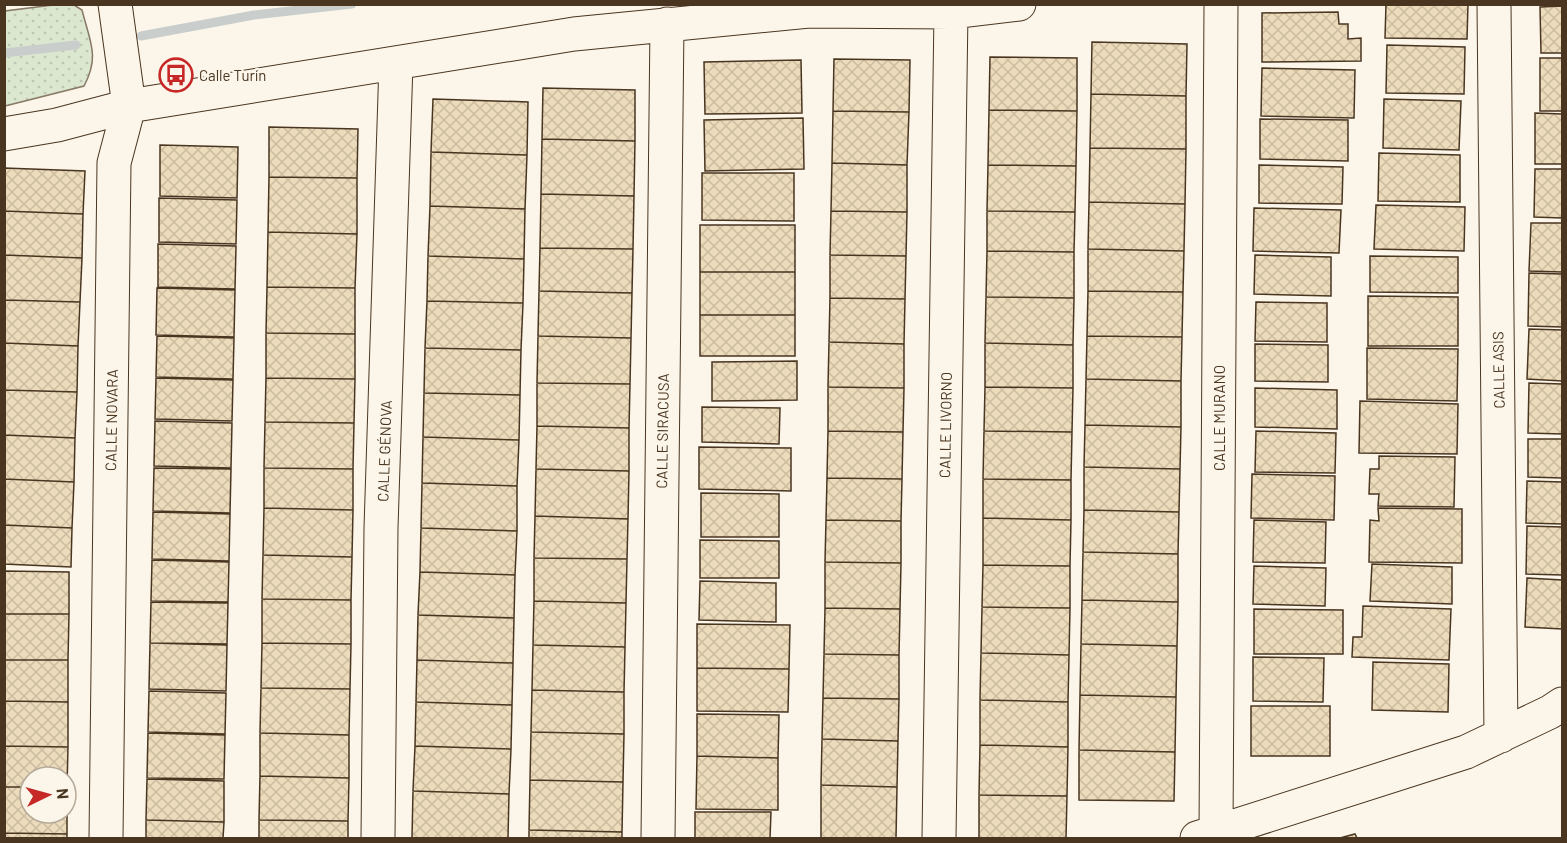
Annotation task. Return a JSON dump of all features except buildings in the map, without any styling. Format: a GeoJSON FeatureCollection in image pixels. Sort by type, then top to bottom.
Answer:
{"type":"FeatureCollection","features":[{"type":"Feature","properties":{"kind":"street","name":"CALLE NOVARA"},"geometry":{"type":"LineString","coordinates":[[106,838],[114,163],[129,106],[115,4]]}},
{"type":"Feature","properties":{"kind":"street"},"geometry":{"type":"LineString","coordinates":[[4,134],[57,125],[129,106],[574,34],[809,11],[951,12],[1019,4]]}},
{"type":"Feature","properties":{"kind":"street","name":"CALLE MURANO"},"geometry":{"type":"LineString","coordinates":[[1207,835],[1221,4]]}},
{"type":"Feature","properties":{"kind":"street","name":"CALLE ASIS"},"geometry":{"type":"LineString","coordinates":[[1494,4],[1501,736]]}},
{"type":"Feature","properties":{"kind":"street","name":"CALLE LIVORNO"},"geometry":{"type":"LineString","coordinates":[[939,838],[951,12]]}},
{"type":"Feature","properties":{"kind":"street","name":"CALLE SIRACUSA"},"geometry":{"type":"LineString","coordinates":[[658,838],[667,24]]}},
{"type":"Feature","properties":{"kind":"street","name":"CALLE GÉNOVA"},"geometry":{"type":"LineString","coordinates":[[378,838],[381,528],[396,63]]}},
{"type":"Feature","properties":{"kind":"street"},"geometry":{"type":"LineString","coordinates":[[1207,835],[1466,752],[1563,704]]}},
{"type":"Feature","properties":{"kind":"green space"},"geometry":{"type":"Polygon","coordinates":[[[61,4],[74,5],[82,10],[88,31],[93,57],[84,86],[5,106],[5,11],[61,4]]]}},
{"type":"Feature","properties":{"kind":"waterway"},"geometry":{"type":"LineString","coordinates":[[141,36],[254,15],[352,4]]}},
{"type":"Feature","properties":{"kind":"waterway"},"geometry":{"type":"LineString","coordinates":[[4,53],[76,45]]}},
{"type":"Feature","properties":{"kind":"place","name":"Calle Turín"},"geometry":{"type":"Point","coordinates":[176,75]}}]}
